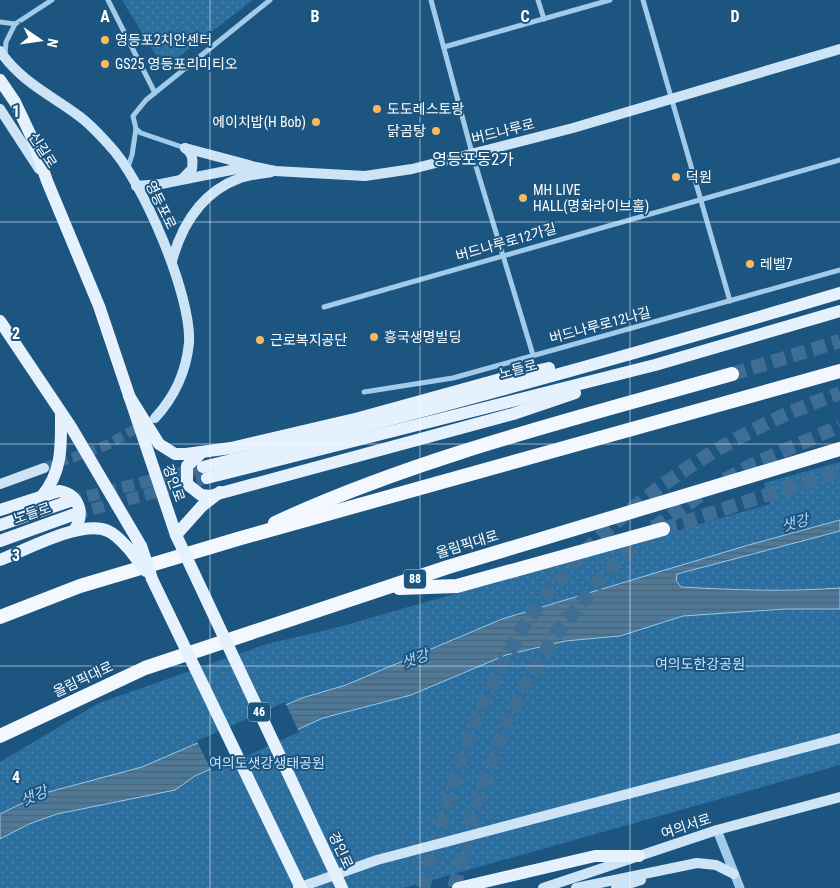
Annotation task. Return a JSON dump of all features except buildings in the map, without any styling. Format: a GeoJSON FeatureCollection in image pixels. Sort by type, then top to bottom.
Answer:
{"type":"FeatureCollection","features":[{"type":"Feature","properties":{"kind":"highway"},"geometry":{"type":"LineString","coordinates":[[0,617],[80,586],[241,538],[840,371]]}},
{"type":"Feature","properties":{"kind":"highway"},"geometry":{"type":"LineString","coordinates":[[241,538],[328,498],[461,452],[732,374]]}},
{"type":"Feature","properties":{"kind":"highway","name":"올림픽대로"},"geometry":{"type":"LineString","coordinates":[[0,736],[145,668],[596,521],[840,449]]}},
{"type":"Feature","properties":{"kind":"highway"},"geometry":{"type":"LineString","coordinates":[[386,589],[456,586],[663,529]]}},
{"type":"Feature","properties":{"kind":"main road","name":"버드나루로"},"geometry":{"type":"LineString","coordinates":[[136,186],[181,180],[251,166],[275,171],[366,176],[412,169],[672,100],[840,49]]}},
{"type":"Feature","properties":{"kind":"main road","name":"영등포로"},"geometry":{"type":"LineString","coordinates":[[0,51],[25,80],[80,117],[111,146],[128,167],[156,222],[172,261],[188,325],[189,341],[181,382],[168,404],[155,418]]}},
{"type":"Feature","properties":{"kind":"main road","name":"경인로"},"geometry":{"type":"LineString","coordinates":[[0,80],[15,102],[32,138],[47,180],[99,306],[176,535],[342,888]]}},
{"type":"Feature","properties":{"kind":"main road","name":"신길로"},"geometry":{"type":"LineString","coordinates":[[0,108],[47,180]]}},
{"type":"Feature","properties":{"kind":"main road"},"geometry":{"type":"LineString","coordinates":[[185,148],[251,166]]}},
{"type":"Feature","properties":{"kind":"main road"},"geometry":{"type":"LineString","coordinates":[[181,180],[192,169],[193,159],[190,151],[185,148]]}},
{"type":"Feature","properties":{"kind":"main road"},"geometry":{"type":"LineString","coordinates":[[172,261],[177,239],[188,218],[202,201],[240,178],[275,171]]}},
{"type":"Feature","properties":{"kind":"main road","name":"노들로"},"geometry":{"type":"LineString","coordinates":[[840,293],[666,344],[205,473],[655,365],[840,311]]}},
{"type":"Feature","properties":{"kind":"main road"},"geometry":{"type":"LineString","coordinates":[[0,320],[102,476],[298,888],[377,860],[840,738]]}},
{"type":"Feature","properties":{"kind":"main road"},"geometry":{"type":"LineString","coordinates":[[129,396],[159,444],[166,450],[175,454],[202,452],[230,448],[359,418],[504,378],[666,344]]}},
{"type":"Feature","properties":{"kind":"main road"},"geometry":{"type":"LineString","coordinates":[[202,452],[187,466],[187,484],[201,495],[210,496],[513,414],[655,365]]}},
{"type":"Feature","properties":{"kind":"main road"},"geometry":{"type":"LineString","coordinates":[[42,496],[54,482],[58,467],[61,413]]}},
{"type":"Feature","properties":{"kind":"main road"},"geometry":{"type":"LineString","coordinates":[[0,484],[44,468]]}},
{"type":"Feature","properties":{"kind":"main road"},"geometry":{"type":"LineString","coordinates":[[0,510],[59,491],[69,493],[79,504],[82,515],[74,531]]}},
{"type":"Feature","properties":{"kind":"main road"},"geometry":{"type":"LineString","coordinates":[[176,535],[202,506],[220,492]]}},
{"type":"Feature","properties":{"kind":"main road","name":"노들로"},"geometry":{"type":"LineString","coordinates":[[0,525],[70,501]]}},
{"type":"Feature","properties":{"kind":"main road","name":"노들로"},"geometry":{"type":"LineString","coordinates":[[0,541],[75,514]]}},
{"type":"Feature","properties":{"kind":"main road"},"geometry":{"type":"LineString","coordinates":[[0,560],[74,531],[92,528],[108,530],[135,548]]}},
{"type":"Feature","properties":{"kind":"main road","name":"여의서로"},"geometry":{"type":"LineString","coordinates":[[543,888],[717,830],[840,797]]}},
{"type":"Feature","properties":{"kind":"main road"},"geometry":{"type":"LineString","coordinates":[[458,888],[595,856],[639,856]]}},
{"type":"Feature","properties":{"kind":"main road"},"geometry":{"type":"LineString","coordinates":[[616,888],[697,862]]}},
{"type":"Feature","properties":{"kind":"main road"},"geometry":{"type":"LineString","coordinates":[[576,888],[697,862],[716,865],[734,874]]}},
{"type":"Feature","properties":{"kind":"street"},"geometry":{"type":"LineString","coordinates":[[7,61],[4,51],[6,42],[15,24],[52,0]]}},
{"type":"Feature","properties":{"kind":"street"},"geometry":{"type":"LineString","coordinates":[[108,0],[154,93]]}},
{"type":"Feature","properties":{"kind":"street"},"geometry":{"type":"LineString","coordinates":[[128,167],[132,156],[136,129],[133,116],[154,93],[270,0]]}},
{"type":"Feature","properties":{"kind":"street"},"geometry":{"type":"LineString","coordinates":[[432,0],[472,153],[533,355]]}},
{"type":"Feature","properties":{"kind":"street"},"geometry":{"type":"LineString","coordinates":[[538,0],[544,19]]}},
{"type":"Feature","properties":{"kind":"street"},"geometry":{"type":"LineString","coordinates":[[444,47],[610,0]]}},
{"type":"Feature","properties":{"kind":"street"},"geometry":{"type":"LineString","coordinates":[[643,0],[730,301]]}},
{"type":"Feature","properties":{"kind":"street"},"geometry":{"type":"LineString","coordinates":[[0,22],[15,24]]}},
{"type":"Feature","properties":{"kind":"street"},"geometry":{"type":"LineString","coordinates":[[136,129],[185,148]]}},
{"type":"Feature","properties":{"kind":"street","name":"버드나루로12가길"},"geometry":{"type":"LineString","coordinates":[[324,307],[840,160]]}},
{"type":"Feature","properties":{"kind":"street","name":"버드나루로12나길"},"geometry":{"type":"LineString","coordinates":[[364,392],[434,382],[840,270]]}},
{"type":"Feature","properties":{"kind":"street"},"geometry":{"type":"LineString","coordinates":[[717,830],[740,888]]}},
{"type":"Feature","properties":{"kind":"green space"},"geometry":{"type":"Polygon","coordinates":[[[122,0],[253,0],[164,68],[122,0]]]}},
{"type":"Feature","properties":{"kind":"green space","name":"여의도한강공원"},"geometry":{"type":"Polygon","coordinates":[[[840,462],[840,765],[404,888],[0,888],[0,762],[99,703],[267,644],[335,628],[770,504],[764,483],[840,462]]]}},
{"type":"Feature","properties":{"kind":"water","name":"샛강"},"geometry":{"type":"Polygon","coordinates":[[[840,520],[840,531],[677,574],[676,580],[681,587],[741,590],[840,588],[840,609],[785,609],[683,616],[620,636],[565,641],[506,655],[411,695],[323,718],[195,776],[175,790],[57,814],[29,824],[0,839],[0,814],[41,794],[142,767],[302,698],[346,685],[502,619],[745,546],[840,520]]]}},
{"type":"Feature","properties":{"kind":"pier"},"geometry":{"type":"Polygon","coordinates":[[[285,702],[299,732],[212,772],[197,741],[285,702]]]}},
{"type":"Feature","properties":{"kind":"tunnel"},"geometry":{"type":"LineString","coordinates":[[732,374],[840,341]]}},
{"type":"Feature","properties":{"kind":"tunnel"},"geometry":{"type":"LineString","coordinates":[[423,888],[458,770],[486,696],[525,623],[559,580],[592,544],[628,512],[667,482],[708,455],[751,431],[795,410],[840,393]]}},
{"type":"Feature","properties":{"kind":"tunnel"},"geometry":{"type":"LineString","coordinates":[[44,468],[107,445],[146,423]]}},
{"type":"Feature","properties":{"kind":"tunnel"},"geometry":{"type":"LineString","coordinates":[[725,480],[754,464],[840,426]]}},
{"type":"Feature","properties":{"kind":"tunnel"},"geometry":{"type":"LineString","coordinates":[[70,501],[203,467]]}},
{"type":"Feature","properties":{"kind":"tunnel"},"geometry":{"type":"LineString","coordinates":[[663,529],[840,471]]}},
{"type":"Feature","properties":{"kind":"tunnel"},"geometry":{"type":"LineString","coordinates":[[75,514],[207,478]]}},
{"type":"Feature","properties":{"kind":"tunnel"},"geometry":{"type":"LineString","coordinates":[[454,888],[475,807],[510,714],[556,633],[606,573],[652,529],[706,491]]}},
{"type":"Feature","properties":{"kind":"place","name":"영등포2치안센터"},"geometry":{"type":"Point","coordinates":[105,40]}},
{"type":"Feature","properties":{"kind":"place","name":"GS25 영등포리미티오"},"geometry":{"type":"Point","coordinates":[105,64]}},
{"type":"Feature","properties":{"kind":"place","name":"도도레스토랑"},"geometry":{"type":"Point","coordinates":[377,109]}},
{"type":"Feature","properties":{"kind":"place","name":"에이치밥(H Bob)"},"geometry":{"type":"Point","coordinates":[316,122]}},
{"type":"Feature","properties":{"kind":"place","name":"닭곰탕"},"geometry":{"type":"Point","coordinates":[436,131]}},
{"type":"Feature","properties":{"kind":"place","name":"덕원"},"geometry":{"type":"Point","coordinates":[676,177]}},
{"type":"Feature","properties":{"kind":"place","name":"MH LIVE HALL(명화라이브홀)"},"geometry":{"type":"Point","coordinates":[523,198]}},
{"type":"Feature","properties":{"kind":"place","name":"레벨7"},"geometry":{"type":"Point","coordinates":[750,264]}},
{"type":"Feature","properties":{"kind":"place","name":"흥국생명빌딩"},"geometry":{"type":"Point","coordinates":[374,337]}},
{"type":"Feature","properties":{"kind":"place","name":"근로복지공단"},"geometry":{"type":"Point","coordinates":[260,340]}},
{"type":"Feature","properties":{"kind":"district","name":"영등포동2가"},"geometry":{"type":"Point","coordinates":[473,159]}},
{"type":"Feature","properties":{"kind":"park label","name":"여의도샛강생태공원"},"geometry":{"type":"Point","coordinates":[267,763]}}]}
